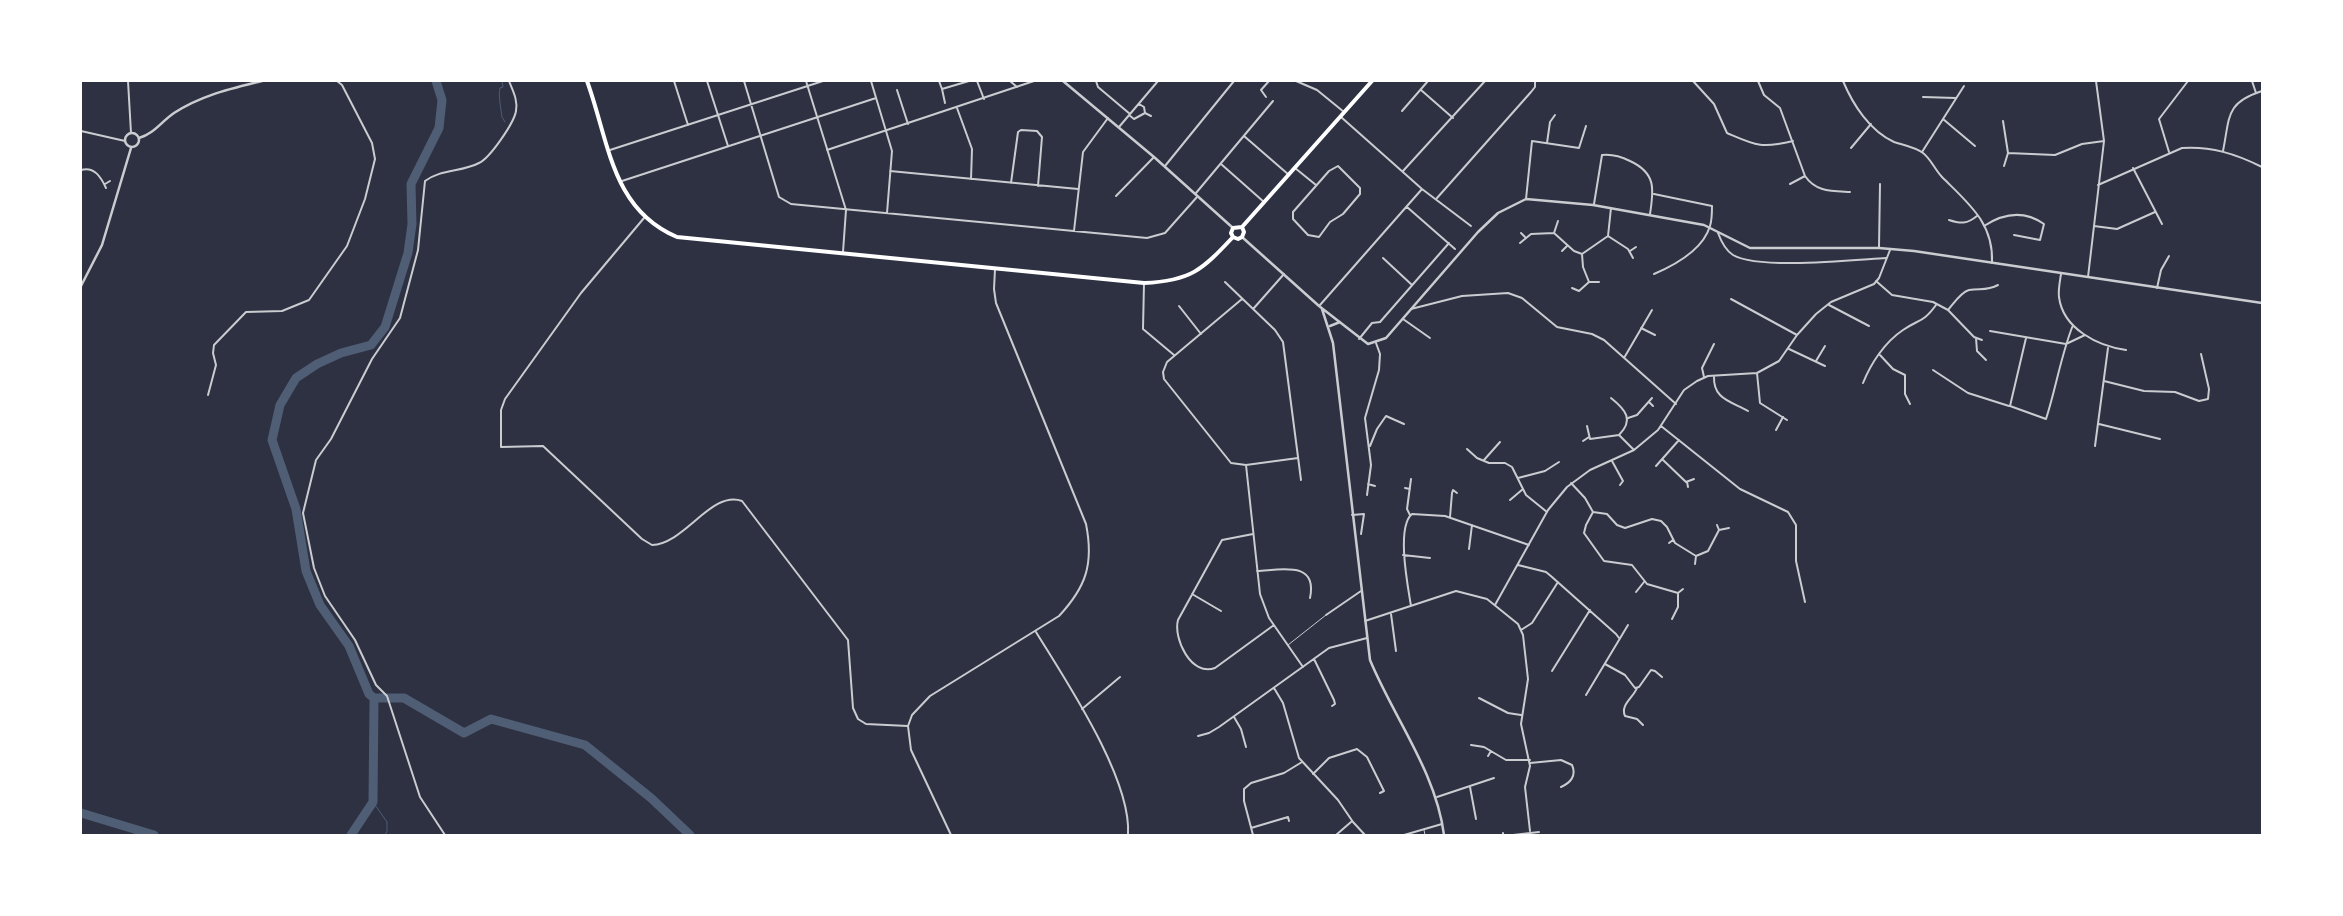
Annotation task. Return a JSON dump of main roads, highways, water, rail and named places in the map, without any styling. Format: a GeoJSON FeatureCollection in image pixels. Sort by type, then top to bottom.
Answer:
{"type":"FeatureCollection","features":[{"type":"Feature","properties":{"kind":"highway"},"geometry":{"type":"LineString","coordinates":[[587,81],[620,182],[630,201],[644,218],[665,232],[690,240],[1144,283],[1163,282],[1196,272],[1205,267],[1233,237]]}},
{"type":"Feature","properties":{"kind":"highway"},"geometry":{"type":"LineString","coordinates":[[1233,237],[1231,232],[1233,228],[1242,228],[1372,81]]}},
{"type":"Feature","properties":{"kind":"highway"},"geometry":{"type":"LineString","coordinates":[[1233,237],[1238,239],[1242,237],[1244,232],[1242,228]]}},
{"type":"Feature","properties":{"kind":"waterway"},"geometry":{"type":"LineString","coordinates":[[351,835],[373,802],[374,698],[369,694],[349,646],[320,605],[306,571],[296,509],[272,440],[280,405],[296,378],[317,364],[341,353],[371,345],[385,327],[408,253],[412,224],[411,184],[439,128],[442,100],[436,81]]}},
{"type":"Feature","properties":{"kind":"waterway"},"geometry":{"type":"LineString","coordinates":[[502,81],[503,87],[500,88],[499,98],[502,117],[505,122]]}},
{"type":"Feature","properties":{"kind":"waterway"},"geometry":{"type":"LineString","coordinates":[[374,698],[404,698],[464,733],[491,719],[585,745],[651,798],[690,835]]}},
{"type":"Feature","properties":{"kind":"waterway"},"geometry":{"type":"LineString","coordinates":[[373,802],[387,822],[387,832],[384,835]]}},
{"type":"Feature","properties":{"kind":"waterway"},"geometry":{"type":"LineString","coordinates":[[81,813],[154,835]]}}]}
